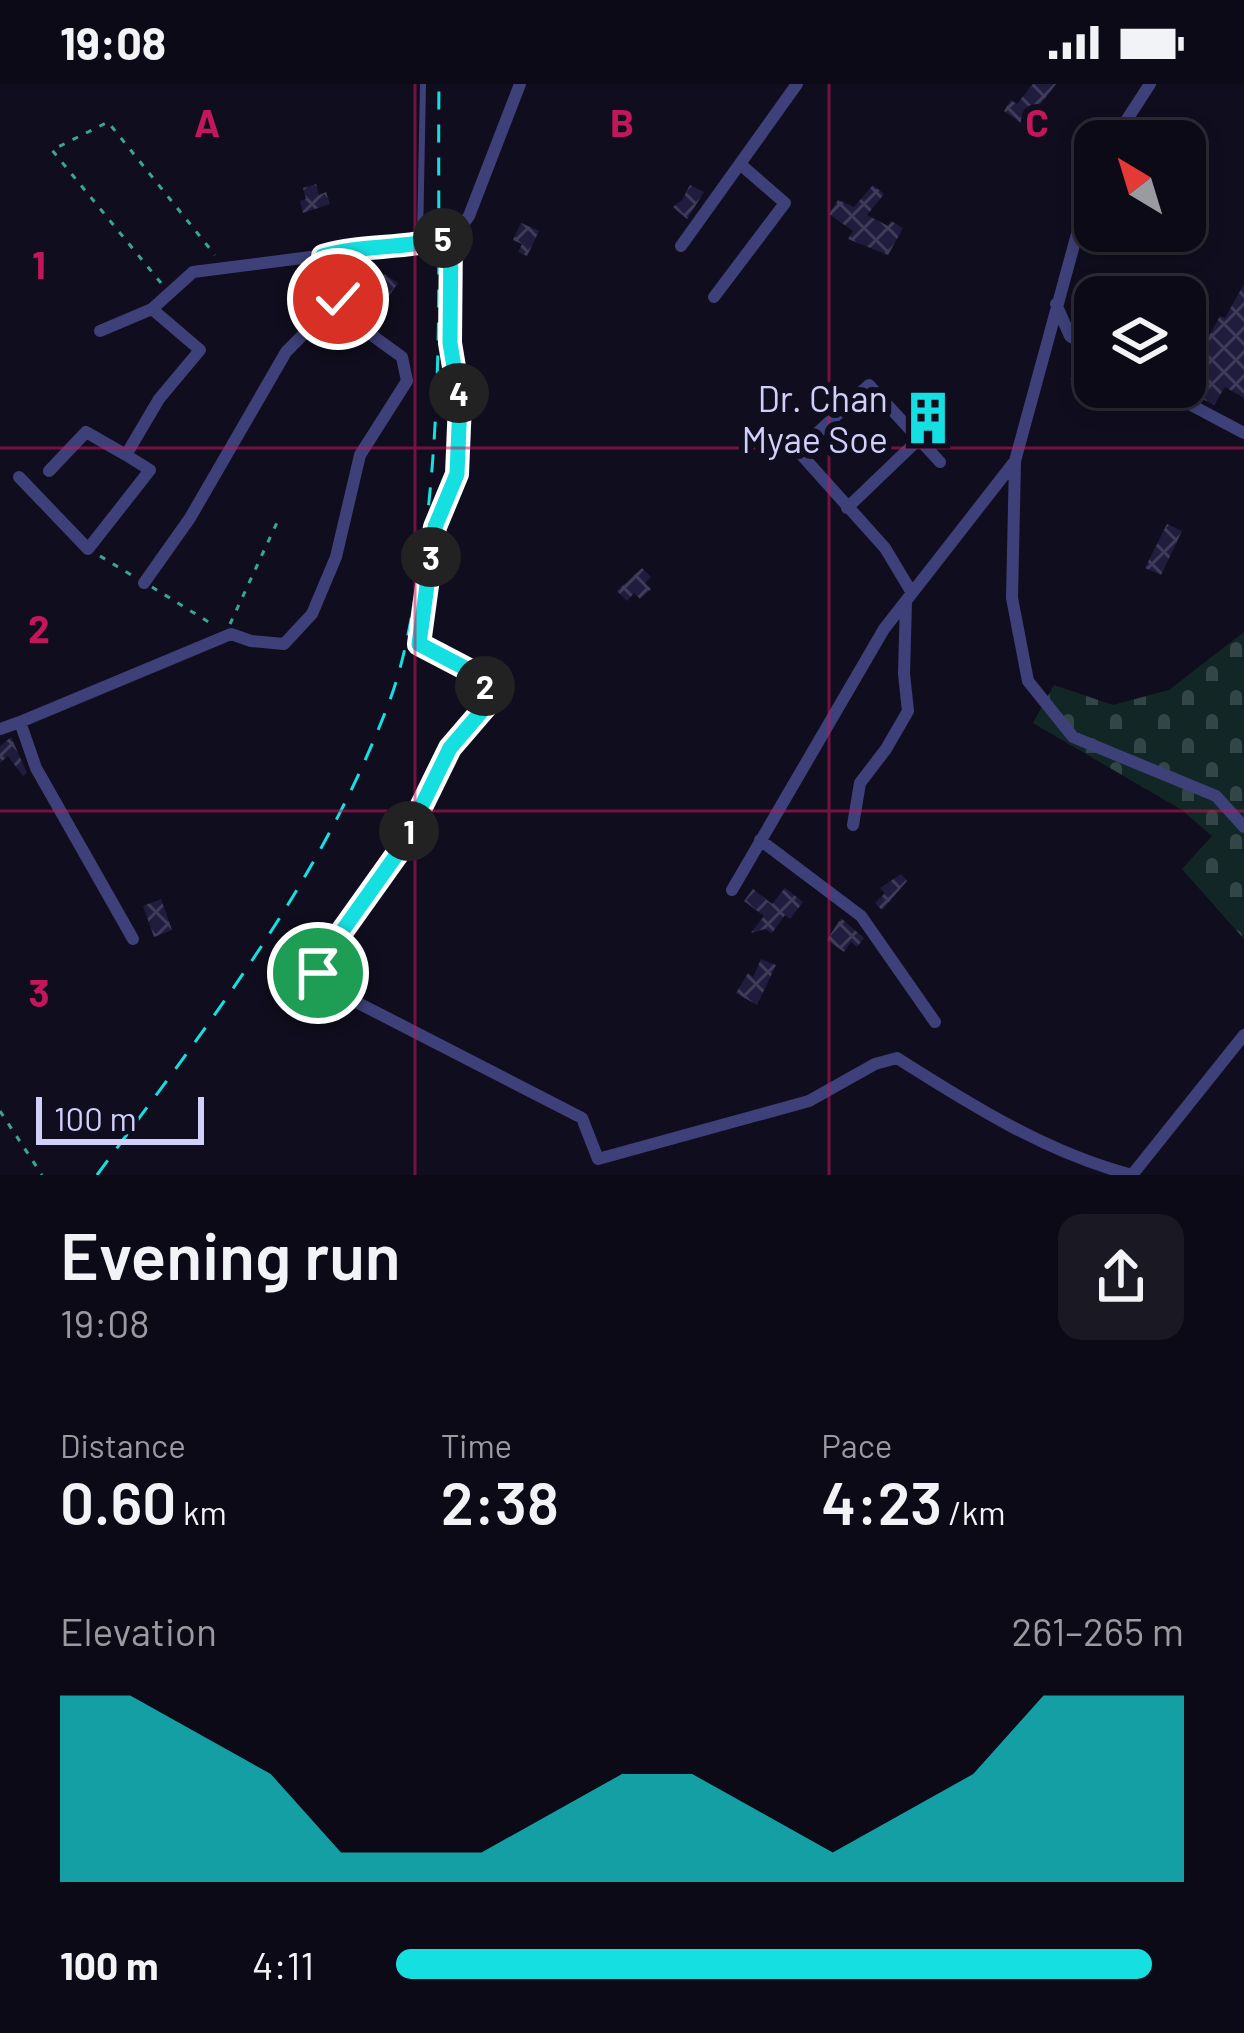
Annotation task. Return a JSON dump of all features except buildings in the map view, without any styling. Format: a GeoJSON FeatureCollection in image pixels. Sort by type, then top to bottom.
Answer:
{"type":"FeatureCollection","features":[{"type":"Feature","properties":{"kind":"street"},"geometry":{"type":"LineString","coordinates":[[100,331],[152,309],[193,272],[420,243],[451,234],[469,216],[520,84]]}},
{"type":"Feature","properties":{"kind":"street"},"geometry":{"type":"LineString","coordinates":[[681,246],[797,84]]}},
{"type":"Feature","properties":{"kind":"street"},"geometry":{"type":"LineString","coordinates":[[1127,120],[1150,84]]}},
{"type":"Feature","properties":{"kind":"street"},"geometry":{"type":"LineString","coordinates":[[714,297],[785,203],[740,164]]}},
{"type":"Feature","properties":{"kind":"street"},"geometry":{"type":"LineString","coordinates":[[451,234],[450,343],[460,403],[457,474],[435,527],[419,644],[484,678],[487,705],[450,748],[400,850],[328,951],[318,973],[331,989],[582,1118],[598,1160],[809,1101],[875,1064],[897,1058],[961,1099],[1083,1162],[1132,1175],[1244,1035]]}},
{"type":"Feature","properties":{"kind":"street"},"geometry":{"type":"LineString","coordinates":[[1074,238],[1015,461],[1012,598],[1028,681],[1073,737],[1216,796],[1244,827]]}},
{"type":"Feature","properties":{"kind":"street"},"geometry":{"type":"LineString","coordinates":[[0,729],[231,634],[284,644],[312,614],[336,557],[360,455],[407,381],[403,357],[346,315],[324,282],[323,256]]}},
{"type":"Feature","properties":{"kind":"street"},"geometry":{"type":"LineString","coordinates":[[144,583],[190,518],[286,352],[338,299]]}},
{"type":"Feature","properties":{"kind":"street"},"geometry":{"type":"LineString","coordinates":[[1055,302],[1074,338]]}},
{"type":"Feature","properties":{"kind":"street"},"geometry":{"type":"LineString","coordinates":[[126,455],[159,399],[200,350],[152,309]]}},
{"type":"Feature","properties":{"kind":"street"},"geometry":{"type":"LineString","coordinates":[[853,825],[860,783],[908,711],[904,674],[909,596],[885,548],[798,451],[869,385],[940,462]]}},
{"type":"Feature","properties":{"kind":"street"},"geometry":{"type":"LineString","coordinates":[[1196,408],[1244,433]]}},
{"type":"Feature","properties":{"kind":"street"},"geometry":{"type":"LineString","coordinates":[[19,477],[88,549],[150,470],[86,432],[49,471]]}},
{"type":"Feature","properties":{"kind":"street"},"geometry":{"type":"LineString","coordinates":[[848,508],[919,439]]}},
{"type":"Feature","properties":{"kind":"street"},"geometry":{"type":"LineString","coordinates":[[732,890],[884,629],[1015,461]]}},
{"type":"Feature","properties":{"kind":"street"},"geometry":{"type":"LineString","coordinates":[[20,722],[36,768],[133,939]]}},
{"type":"Feature","properties":{"kind":"street"},"geometry":{"type":"LineString","coordinates":[[760,840],[860,916],[935,1022]]}},
{"type":"Feature","properties":{"kind":"lane"},"geometry":{"type":"LineString","coordinates":[[420,243],[423,84]]}},
{"type":"Feature","properties":{"kind":"path"},"geometry":{"type":"LineString","coordinates":[[169,293],[52,150],[108,122],[226,268]]}},
{"type":"Feature","properties":{"kind":"path"},"geometry":{"type":"LineString","coordinates":[[88,549],[210,622],[225,637],[250,573],[280,516]]}},
{"type":"Feature","properties":{"kind":"path"},"geometry":{"type":"LineString","coordinates":[[0,1111],[42,1175]]}},
{"type":"Feature","properties":{"kind":"green space"},"geometry":{"type":"Polygon","coordinates":[[[1244,632],[1244,939],[1182,869],[1212,836],[1182,810],[1033,723],[1054,685],[1113,705],[1169,690],[1244,632]]]}},
{"type":"Feature","properties":{"kind":"railway"},"geometry":{"type":"LineString","coordinates":[[97,1175],[222,1004],[298,888],[364,764],[396,683],[418,582],[433,459],[439,84]]}},
{"type":"Feature","properties":{"kind":"place","name":"Dr. Chan Myae Soe"},"geometry":{"type":"Point","coordinates":[928,418]}},
{"type":"Feature","properties":{"kind":"route"},"geometry":{"type":"LineString","coordinates":[[318,973],[328,951],[400,850],[450,748],[487,705],[484,678],[419,644],[435,527],[457,474],[460,403],[450,343],[451,234],[420,243],[323,256],[324,282],[338,299]]}}]}
